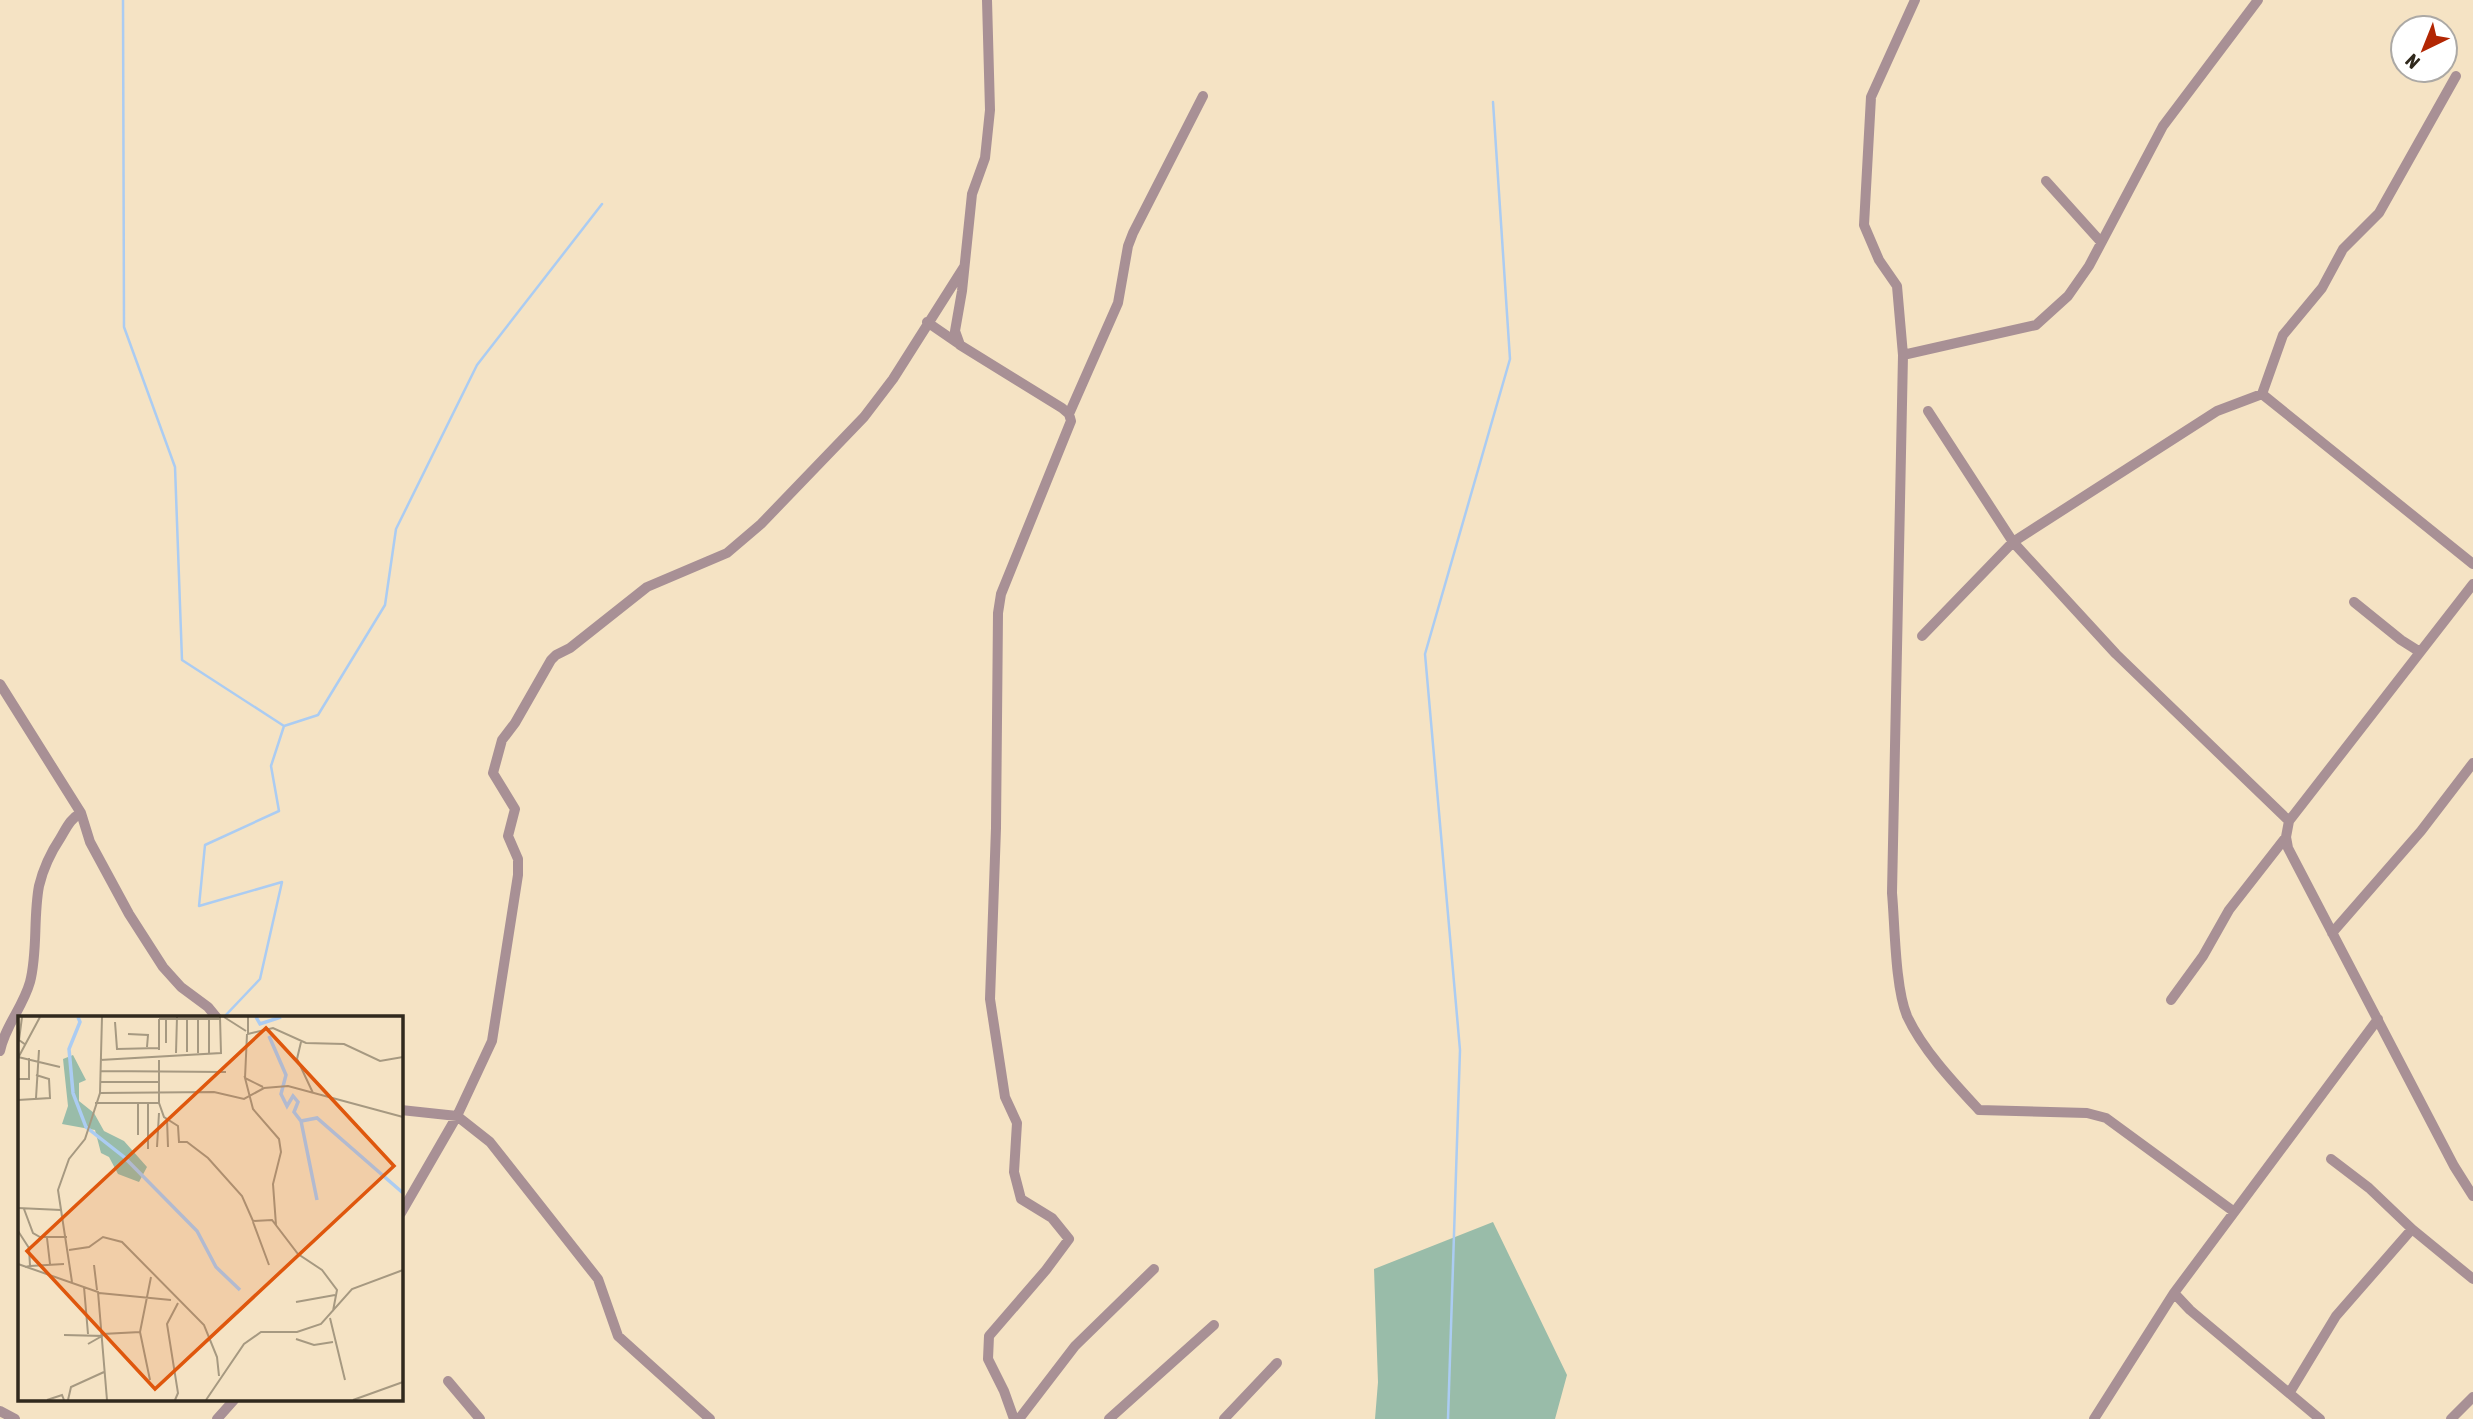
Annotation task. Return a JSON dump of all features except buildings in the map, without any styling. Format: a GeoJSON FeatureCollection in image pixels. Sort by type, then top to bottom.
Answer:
{"type":"FeatureCollection","features":[{"type":"Feature","properties":{"kind":"street"},"geometry":{"type":"LineString","coordinates":[[960,345],[955,331],[972,194],[985,158],[990,110],[987,0]]}},
{"type":"Feature","properties":{"kind":"street"},"geometry":{"type":"LineString","coordinates":[[1914,0],[1871,97],[1864,225],[1879,260],[1897,286],[1903,355],[1892,893],[1899,978],[1907,1015],[1941,1066],[1979,1110],[2087,1113],[2106,1118],[2233,1211]]}},
{"type":"Feature","properties":{"kind":"street"},"geometry":{"type":"LineString","coordinates":[[1903,355],[2036,326],[2068,296],[2089,266],[2163,126],[2258,0]]}},
{"type":"Feature","properties":{"kind":"street"},"geometry":{"type":"LineString","coordinates":[[1922,636],[2013,542],[2217,411],[2262,394],[2283,335],[2322,288],[2343,249],[2379,214],[2452,84]]}},
{"type":"Feature","properties":{"kind":"street"},"geometry":{"type":"LineString","coordinates":[[1154,1269],[1075,1346],[1016,1419],[988,1359],[989,1336],[1069,1240],[1052,1218],[1021,1199],[1014,1172],[1017,1123],[1005,1097],[990,999],[996,828],[998,613],[1001,594],[1065,438],[1071,421],[1069,414],[1118,303],[1128,246],[1133,233],[1203,96]]}},
{"type":"Feature","properties":{"kind":"street"},"geometry":{"type":"LineString","coordinates":[[2046,181],[2101,242]]}},
{"type":"Feature","properties":{"kind":"street"},"geometry":{"type":"LineString","coordinates":[[402,1211],[457,1116],[492,1041],[518,875],[517,859],[508,836],[514,809],[493,773],[502,740],[556,654],[570,648],[647,587],[727,553],[761,524],[864,417],[893,379],[965,266]]}},
{"type":"Feature","properties":{"kind":"street"},"geometry":{"type":"LineString","coordinates":[[927,322],[1069,414]]}},
{"type":"Feature","properties":{"kind":"street"},"geometry":{"type":"LineString","coordinates":[[2262,394],[2473,564]]}},
{"type":"Feature","properties":{"kind":"street"},"geometry":{"type":"LineString","coordinates":[[1928,411],[2013,542],[2116,654],[2289,821]]}},
{"type":"Feature","properties":{"kind":"street"},"geometry":{"type":"LineString","coordinates":[[2473,584],[2289,821],[2286,837],[2288,848],[2454,1166],[2473,1196]]}},
{"type":"Feature","properties":{"kind":"street"},"geometry":{"type":"LineString","coordinates":[[2354,602],[2420,652]]}},
{"type":"Feature","properties":{"kind":"street"},"geometry":{"type":"LineString","coordinates":[[0,684],[81,813],[90,842],[129,914],[156,956],[181,987],[208,1007],[215,1016]]}},
{"type":"Feature","properties":{"kind":"street"},"geometry":{"type":"LineString","coordinates":[[2333,933],[2421,831],[2473,763]]}},
{"type":"Feature","properties":{"kind":"street"},"geometry":{"type":"LineString","coordinates":[[0,1051],[3,1037],[24,1001],[31,979],[36,946],[39,885],[50,855],[72,818],[81,813]]}},
{"type":"Feature","properties":{"kind":"street"},"geometry":{"type":"LineString","coordinates":[[2171,1000],[2203,956],[2229,910],[2286,837]]}},
{"type":"Feature","properties":{"kind":"street"},"geometry":{"type":"LineString","coordinates":[[2094,1419],[2174,1293],[2378,1019]]}},
{"type":"Feature","properties":{"kind":"street"},"geometry":{"type":"LineString","coordinates":[[402,1110],[457,1116],[490,1142],[598,1279],[618,1336],[710,1419]]}},
{"type":"Feature","properties":{"kind":"street"},"geometry":{"type":"LineString","coordinates":[[2330,1159],[2369,1188],[2412,1229],[2473,1279]]}},
{"type":"Feature","properties":{"kind":"street"},"geometry":{"type":"LineString","coordinates":[[2290,1392],[2336,1316],[2412,1229]]}},
{"type":"Feature","properties":{"kind":"street"},"geometry":{"type":"LineString","coordinates":[[2174,1293],[2190,1310],[2320,1419]]}},
{"type":"Feature","properties":{"kind":"street"},"geometry":{"type":"LineString","coordinates":[[1109,1419],[1214,1325]]}},
{"type":"Feature","properties":{"kind":"street"},"geometry":{"type":"LineString","coordinates":[[1224,1419],[1277,1363]]}},
{"type":"Feature","properties":{"kind":"street"},"geometry":{"type":"LineString","coordinates":[[448,1381],[480,1419]]}},
{"type":"Feature","properties":{"kind":"street"},"geometry":{"type":"LineString","coordinates":[[2451,1419],[2473,1397]]}},
{"type":"Feature","properties":{"kind":"street"},"geometry":{"type":"LineString","coordinates":[[217,1419],[232,1402]]}},
{"type":"Feature","properties":{"kind":"street"},"geometry":{"type":"LineString","coordinates":[[0,1411],[15,1419]]}},
{"type":"Feature","properties":{"kind":"green space"},"geometry":{"type":"Polygon","coordinates":[[[1493,1222],[1567,1375],[1555,1419],[1375,1419],[1378,1382],[1374,1269],[1493,1222]]]}},
{"type":"Feature","properties":{"kind":"waterway"},"geometry":{"type":"LineString","coordinates":[[123,0],[124,327],[175,467],[182,660],[284,726],[271,766],[279,811],[205,845],[199,906],[282,882],[260,979],[225,1016]]}},
{"type":"Feature","properties":{"kind":"waterway"},"geometry":{"type":"LineString","coordinates":[[1448,1419],[1460,1050],[1425,654],[1510,359],[1493,102]]}},
{"type":"Feature","properties":{"kind":"waterway"},"geometry":{"type":"LineString","coordinates":[[284,726],[318,715],[385,605],[396,529],[477,365],[602,204]]}}]}
